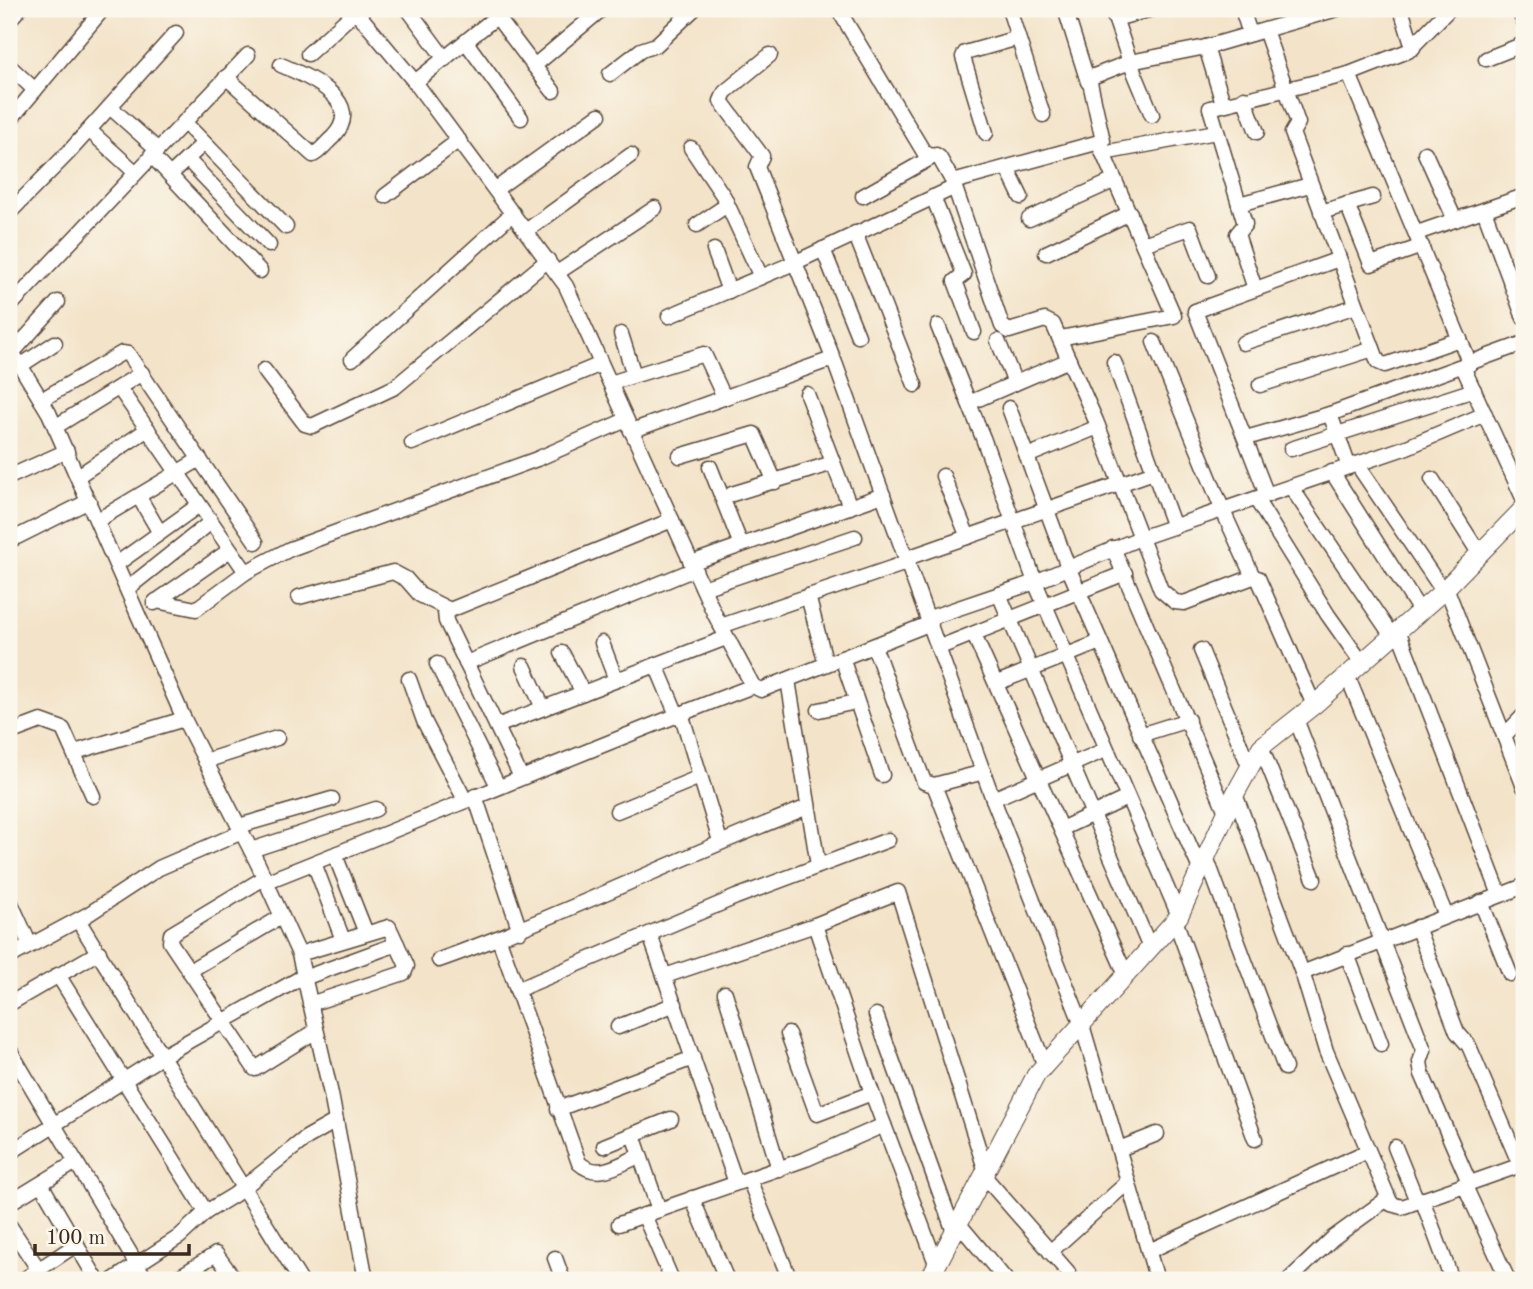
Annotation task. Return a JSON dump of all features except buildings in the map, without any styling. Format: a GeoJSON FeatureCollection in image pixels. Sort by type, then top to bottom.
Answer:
{"type":"FeatureCollection","features":[{"type":"Feature","properties":{"kind":"main road"},"geometry":{"type":"LineString","coordinates":[[933,1276],[1036,1075],[1177,918],[1226,812],[1261,747],[1314,705],[1420,611],[1524,508]]}},
{"type":"Feature","properties":{"kind":"street"},"geometry":{"type":"LineString","coordinates":[[9,20],[19,9]]}},
{"type":"Feature","properties":{"kind":"street"},"geometry":{"type":"LineString","coordinates":[[9,121],[103,9]]}},
{"type":"Feature","properties":{"kind":"street"},"geometry":{"type":"LineString","coordinates":[[408,9],[445,59]]}},
{"type":"Feature","properties":{"kind":"street"},"geometry":{"type":"LineString","coordinates":[[534,66],[602,9]]}},
{"type":"Feature","properties":{"kind":"street"},"geometry":{"type":"LineString","coordinates":[[611,74],[641,50],[656,46],[694,9]]}},
{"type":"Feature","properties":{"kind":"street"},"geometry":{"type":"LineString","coordinates":[[838,9],[925,154],[936,155]]}},
{"type":"Feature","properties":{"kind":"street"},"geometry":{"type":"LineString","coordinates":[[1009,9],[1043,115]]}},
{"type":"Feature","properties":{"kind":"street"},"geometry":{"type":"LineString","coordinates":[[1065,9],[1103,137],[1101,149],[1174,316]]}},
{"type":"Feature","properties":{"kind":"street"},"geometry":{"type":"LineString","coordinates":[[1152,9],[1113,14],[1152,115]]}},
{"type":"Feature","properties":{"kind":"street"},"geometry":{"type":"LineString","coordinates":[[1242,9],[1250,34]]}},
{"type":"Feature","properties":{"kind":"street"},"geometry":{"type":"LineString","coordinates":[[1088,82],[1092,75],[1130,62],[1206,47],[1337,9]]}},
{"type":"Feature","properties":{"kind":"street"},"geometry":{"type":"LineString","coordinates":[[1401,9],[1413,48]]}},
{"type":"Feature","properties":{"kind":"street"},"geometry":{"type":"LineString","coordinates":[[1255,289],[1237,234],[1245,226],[1210,108],[1349,74],[1413,48],[1449,9]]}},
{"type":"Feature","properties":{"kind":"street"},"geometry":{"type":"LineString","coordinates":[[1518,9],[1524,22]]}},
{"type":"Feature","properties":{"kind":"street"},"geometry":{"type":"LineString","coordinates":[[308,54],[355,10],[415,82],[548,260],[566,286],[723,632],[753,687]]}},
{"type":"Feature","properties":{"kind":"street"},"geometry":{"type":"LineString","coordinates":[[415,82],[502,13],[534,66],[553,91]]}},
{"type":"Feature","properties":{"kind":"street"},"geometry":{"type":"LineString","coordinates":[[1265,30],[1298,123],[1292,133],[1378,362],[1385,365],[1460,339]]}},
{"type":"Feature","properties":{"kind":"street"},"geometry":{"type":"LineString","coordinates":[[9,213],[89,130],[176,33]]}},
{"type":"Feature","properties":{"kind":"street"},"geometry":{"type":"LineString","coordinates":[[986,133],[963,57],[965,53],[1018,38]]}},
{"type":"Feature","properties":{"kind":"street"},"geometry":{"type":"LineString","coordinates":[[466,43],[521,118]]}},
{"type":"Feature","properties":{"kind":"street"},"geometry":{"type":"LineString","coordinates":[[1486,59],[1524,44]]}},
{"type":"Feature","properties":{"kind":"street"},"geometry":{"type":"LineString","coordinates":[[1206,47],[1223,103]]}},
{"type":"Feature","properties":{"kind":"street"},"geometry":{"type":"LineString","coordinates":[[9,307],[248,55]]}},
{"type":"Feature","properties":{"kind":"street"},"geometry":{"type":"LineString","coordinates":[[770,55],[725,92],[721,101],[762,156],[757,167],[908,560],[993,799],[1082,1025],[1157,1280]]}},
{"type":"Feature","properties":{"kind":"street"},"geometry":{"type":"LineString","coordinates":[[226,77],[313,155],[341,128],[343,117],[335,98],[323,85],[281,65]]}},
{"type":"Feature","properties":{"kind":"street"},"geometry":{"type":"LineString","coordinates":[[9,66],[35,90]]}},
{"type":"Feature","properties":{"kind":"street"},"geometry":{"type":"LineString","coordinates":[[1349,74],[1460,339],[1474,390],[1524,508]]}},
{"type":"Feature","properties":{"kind":"street"},"geometry":{"type":"LineString","coordinates":[[1244,98],[1257,132]]}},
{"type":"Feature","properties":{"kind":"street"},"geometry":{"type":"LineString","coordinates":[[110,107],[260,271]]}},
{"type":"Feature","properties":{"kind":"street"},"geometry":{"type":"LineString","coordinates":[[496,189],[599,116]]}},
{"type":"Feature","properties":{"kind":"street"},"geometry":{"type":"LineString","coordinates":[[184,122],[286,228]]}},
{"type":"Feature","properties":{"kind":"street"},"geometry":{"type":"LineString","coordinates":[[89,130],[135,172]]}},
{"type":"Feature","properties":{"kind":"street"},"geometry":{"type":"LineString","coordinates":[[669,316],[794,262],[933,197],[954,184],[1007,168],[1101,149],[1216,132]]}},
{"type":"Feature","properties":{"kind":"street"},"geometry":{"type":"LineString","coordinates":[[385,196],[459,140]]}},
{"type":"Feature","properties":{"kind":"street"},"geometry":{"type":"LineString","coordinates":[[170,175],[204,143]]}},
{"type":"Feature","properties":{"kind":"street"},"geometry":{"type":"LineString","coordinates":[[691,148],[727,205],[761,277]]}},
{"type":"Feature","properties":{"kind":"street"},"geometry":{"type":"LineString","coordinates":[[1425,153],[1455,220]]}},
{"type":"Feature","properties":{"kind":"street"},"geometry":{"type":"LineString","coordinates":[[526,231],[631,155]]}},
{"type":"Feature","properties":{"kind":"street"},"geometry":{"type":"LineString","coordinates":[[936,155],[954,184],[1002,326],[1009,331],[1050,321],[1060,338],[1098,427],[1161,590],[1175,602],[1184,603],[1254,577]]}},
{"type":"Feature","properties":{"kind":"street"},"geometry":{"type":"LineString","coordinates":[[863,196],[936,155]]}},
{"type":"Feature","properties":{"kind":"street"},"geometry":{"type":"LineString","coordinates":[[187,159],[269,245]]}},
{"type":"Feature","properties":{"kind":"street"},"geometry":{"type":"LineString","coordinates":[[1007,168],[1021,197]]}},
{"type":"Feature","properties":{"kind":"street"},"geometry":{"type":"LineString","coordinates":[[1029,219],[1115,180]]}},
{"type":"Feature","properties":{"kind":"street"},"geometry":{"type":"LineString","coordinates":[[1239,204],[1310,185]]}},
{"type":"Feature","properties":{"kind":"street"},"geometry":{"type":"LineString","coordinates":[[1347,204],[1371,264],[1455,220],[1524,196]]}},
{"type":"Feature","properties":{"kind":"street"},"geometry":{"type":"LineString","coordinates":[[933,197],[964,274],[955,281],[974,332]]}},
{"type":"Feature","properties":{"kind":"street"},"geometry":{"type":"LineString","coordinates":[[1321,212],[1373,197]]}},
{"type":"Feature","properties":{"kind":"street"},"geometry":{"type":"LineString","coordinates":[[697,225],[727,205]]}},
{"type":"Feature","properties":{"kind":"street"},"geometry":{"type":"LineString","coordinates":[[557,273],[655,208]]}},
{"type":"Feature","properties":{"kind":"street"},"geometry":{"type":"LineString","coordinates":[[1484,210],[1524,318]]}},
{"type":"Feature","properties":{"kind":"street"},"geometry":{"type":"LineString","coordinates":[[352,359],[513,213]]}},
{"type":"Feature","properties":{"kind":"street"},"geometry":{"type":"LineString","coordinates":[[1046,253],[1130,213]]}},
{"type":"Feature","properties":{"kind":"street"},"geometry":{"type":"LineString","coordinates":[[1143,244],[1190,228],[1208,276]]}},
{"type":"Feature","properties":{"kind":"street"},"geometry":{"type":"LineString","coordinates":[[855,233],[915,385]]}},
{"type":"Feature","properties":{"kind":"street"},"geometry":{"type":"LineString","coordinates":[[824,248],[858,336]]}},
{"type":"Feature","properties":{"kind":"street"},"geometry":{"type":"LineString","coordinates":[[713,250],[729,291]]}},
{"type":"Feature","properties":{"kind":"street"},"geometry":{"type":"LineString","coordinates":[[264,370],[305,425],[312,426],[395,387],[548,260]]}},
{"type":"Feature","properties":{"kind":"street"},"geometry":{"type":"LineString","coordinates":[[1060,338],[1195,311],[1339,260]]}},
{"type":"Feature","properties":{"kind":"street"},"geometry":{"type":"LineString","coordinates":[[14,355],[58,302]]}},
{"type":"Feature","properties":{"kind":"street"},"geometry":{"type":"LineString","coordinates":[[1244,343],[1356,306]]}},
{"type":"Feature","properties":{"kind":"street"},"geometry":{"type":"LineString","coordinates":[[1195,311],[1246,438],[1262,497],[1328,615],[1362,663]]}},
{"type":"Feature","properties":{"kind":"street"},"geometry":{"type":"LineString","coordinates":[[938,327],[1044,606],[1177,918],[1255,1139]]}},
{"type":"Feature","properties":{"kind":"street"},"geometry":{"type":"LineString","coordinates":[[621,334],[634,375]]}},
{"type":"Feature","properties":{"kind":"street"},"geometry":{"type":"LineString","coordinates":[[998,341],[1015,383]]}},
{"type":"Feature","properties":{"kind":"street"},"geometry":{"type":"LineString","coordinates":[[1154,342],[1223,511],[1254,577],[1261,582],[1314,705]]}},
{"type":"Feature","properties":{"kind":"street"},"geometry":{"type":"LineString","coordinates":[[14,355],[55,343]]}},
{"type":"Feature","properties":{"kind":"street"},"geometry":{"type":"LineString","coordinates":[[1246,438],[1331,414],[1524,343]]}},
{"type":"Feature","properties":{"kind":"street"},"geometry":{"type":"LineString","coordinates":[[1260,385],[1373,349]]}},
{"type":"Feature","properties":{"kind":"street"},"geometry":{"type":"LineString","coordinates":[[41,400],[122,354],[128,354],[256,542]]}},
{"type":"Feature","properties":{"kind":"street"},"geometry":{"type":"LineString","coordinates":[[610,383],[704,354],[724,397]]}},
{"type":"Feature","properties":{"kind":"street"},"geometry":{"type":"LineString","coordinates":[[14,355],[67,451],[184,719],[251,850],[299,954],[336,1121],[366,1280]]}},
{"type":"Feature","properties":{"kind":"street"},"geometry":{"type":"LineString","coordinates":[[156,601],[196,609],[246,572],[295,547],[629,425],[724,397],[832,359]]}},
{"type":"Feature","properties":{"kind":"street"},"geometry":{"type":"LineString","coordinates":[[969,403],[1069,360]]}},
{"type":"Feature","properties":{"kind":"street"},"geometry":{"type":"LineString","coordinates":[[1114,362],[1174,527]]}},
{"type":"Feature","properties":{"kind":"street"},"geometry":{"type":"LineString","coordinates":[[412,443],[601,364]]}},
{"type":"Feature","properties":{"kind":"street"},"geometry":{"type":"LineString","coordinates":[[55,427],[142,373]]}},
{"type":"Feature","properties":{"kind":"street"},"geometry":{"type":"LineString","coordinates":[[119,387],[246,572]]}},
{"type":"Feature","properties":{"kind":"street"},"geometry":{"type":"LineString","coordinates":[[1291,449],[1474,390]]}},
{"type":"Feature","properties":{"kind":"street"},"geometry":{"type":"LineString","coordinates":[[807,394],[850,507]]}},
{"type":"Feature","properties":{"kind":"street"},"geometry":{"type":"LineString","coordinates":[[1009,408],[1068,567],[1140,735],[1203,863],[1285,1068]]}},
{"type":"Feature","properties":{"kind":"street"},"geometry":{"type":"LineString","coordinates":[[1331,414],[1353,465],[1444,589],[1524,787]]}},
{"type":"Feature","properties":{"kind":"street"},"geometry":{"type":"LineString","coordinates":[[316,1031],[254,1069],[170,942],[171,934],[265,880],[335,855],[679,714],[753,687],[761,690],[788,680],[930,621],[1035,582],[1113,548],[1353,465],[1485,414]]}},
{"type":"Feature","properties":{"kind":"street"},"geometry":{"type":"LineString","coordinates":[[1027,456],[1098,427]]}},
{"type":"Feature","properties":{"kind":"street"},"geometry":{"type":"LineString","coordinates":[[78,476],[148,429]]}},
{"type":"Feature","properties":{"kind":"street"},"geometry":{"type":"LineString","coordinates":[[680,456],[754,434],[775,482]]}},
{"type":"Feature","properties":{"kind":"street"},"geometry":{"type":"LineString","coordinates":[[9,477],[67,451]]}},
{"type":"Feature","properties":{"kind":"street"},"geometry":{"type":"LineString","coordinates":[[98,520],[200,459]]}},
{"type":"Feature","properties":{"kind":"street"},"geometry":{"type":"LineString","coordinates":[[732,494],[833,463]]}},
{"type":"Feature","properties":{"kind":"street"},"geometry":{"type":"LineString","coordinates":[[710,467],[741,545]]}},
{"type":"Feature","properties":{"kind":"street"},"geometry":{"type":"LineString","coordinates":[[496,726],[656,665],[723,632],[808,596],[1154,472]]}},
{"type":"Feature","properties":{"kind":"street"},"geometry":{"type":"LineString","coordinates":[[1332,472],[1420,611]]}},
{"type":"Feature","properties":{"kind":"street"},"geometry":{"type":"LineString","coordinates":[[943,476],[968,537]]}},
{"type":"Feature","properties":{"kind":"street"},"geometry":{"type":"LineString","coordinates":[[1432,479],[1479,553]]}},
{"type":"Feature","properties":{"kind":"street"},"geometry":{"type":"LineString","coordinates":[[1291,487],[1395,633],[1500,895]]}},
{"type":"Feature","properties":{"kind":"street"},"geometry":{"type":"LineString","coordinates":[[466,663],[741,545],[883,495]]}},
{"type":"Feature","properties":{"kind":"street"},"geometry":{"type":"LineString","coordinates":[[138,497],[160,533]]}},
{"type":"Feature","properties":{"kind":"street"},"geometry":{"type":"LineString","coordinates":[[9,541],[89,501]]}},
{"type":"Feature","properties":{"kind":"street"},"geometry":{"type":"LineString","coordinates":[[118,563],[199,505]]}},
{"type":"Feature","properties":{"kind":"street"},"geometry":{"type":"LineString","coordinates":[[521,777],[446,621],[445,612],[672,520]]}},
{"type":"Feature","properties":{"kind":"street"},"geometry":{"type":"LineString","coordinates":[[128,588],[211,522]]}},
{"type":"Feature","properties":{"kind":"street"},"geometry":{"type":"LineString","coordinates":[[703,588],[855,537]]}},
{"type":"Feature","properties":{"kind":"street"},"geometry":{"type":"LineString","coordinates":[[1113,548],[1226,812]]}},
{"type":"Feature","properties":{"kind":"street"},"geometry":{"type":"LineString","coordinates":[[139,613],[230,550]]}},
{"type":"Feature","properties":{"kind":"street"},"geometry":{"type":"LineString","coordinates":[[299,597],[393,572],[406,579],[420,595],[448,609]]}},
{"type":"Feature","properties":{"kind":"street"},"geometry":{"type":"LineString","coordinates":[[940,647],[1125,573]]}},
{"type":"Feature","properties":{"kind":"street"},"geometry":{"type":"LineString","coordinates":[[999,594],[1150,948]]}},
{"type":"Feature","properties":{"kind":"street"},"geometry":{"type":"LineString","coordinates":[[808,596],[827,664]]}},
{"type":"Feature","properties":{"kind":"street"},"geometry":{"type":"LineString","coordinates":[[974,635],[1126,975]]}},
{"type":"Feature","properties":{"kind":"street"},"geometry":{"type":"LineString","coordinates":[[997,683],[1100,642]]}},
{"type":"Feature","properties":{"kind":"street"},"geometry":{"type":"LineString","coordinates":[[602,643],[616,680]]}},
{"type":"Feature","properties":{"kind":"street"},"geometry":{"type":"LineString","coordinates":[[874,646],[922,777],[929,785],[934,785],[984,772]]}},
{"type":"Feature","properties":{"kind":"street"},"geometry":{"type":"LineString","coordinates":[[1201,650],[1249,766]]}},
{"type":"Feature","properties":{"kind":"street"},"geometry":{"type":"LineString","coordinates":[[562,653],[583,693]]}},
{"type":"Feature","properties":{"kind":"street"},"geometry":{"type":"LineString","coordinates":[[842,658],[882,775]]}},
{"type":"Feature","properties":{"kind":"street"},"geometry":{"type":"LineString","coordinates":[[437,664],[498,786]]}},
{"type":"Feature","properties":{"kind":"street"},"geometry":{"type":"LineString","coordinates":[[656,665],[679,714],[720,841]]}},
{"type":"Feature","properties":{"kind":"street"},"geometry":{"type":"LineString","coordinates":[[524,666],[543,708]]}},
{"type":"Feature","properties":{"kind":"street"},"geometry":{"type":"LineString","coordinates":[[1347,676],[1446,916]]}},
{"type":"Feature","properties":{"kind":"street"},"geometry":{"type":"LineString","coordinates":[[409,679],[424,720],[464,800],[520,931]]}},
{"type":"Feature","properties":{"kind":"street"},"geometry":{"type":"LineString","coordinates":[[788,680],[818,865]]}},
{"type":"Feature","properties":{"kind":"street"},"geometry":{"type":"LineString","coordinates":[[819,710],[856,702]]}},
{"type":"Feature","properties":{"kind":"street"},"geometry":{"type":"LineString","coordinates":[[1504,736],[1524,715]]}},
{"type":"Feature","properties":{"kind":"street"},"geometry":{"type":"LineString","coordinates":[[75,752],[184,719]]}},
{"type":"Feature","properties":{"kind":"street"},"geometry":{"type":"LineString","coordinates":[[1296,719],[1424,1050],[1420,1062],[1422,1074],[1508,1280]]}},
{"type":"Feature","properties":{"kind":"street"},"geometry":{"type":"LineString","coordinates":[[1140,735],[1188,720]]}},
{"type":"Feature","properties":{"kind":"street"},"geometry":{"type":"LineString","coordinates":[[9,733],[47,721],[64,729],[93,796]]}},
{"type":"Feature","properties":{"kind":"street"},"geometry":{"type":"LineString","coordinates":[[205,761],[277,738]]}},
{"type":"Feature","properties":{"kind":"street"},"geometry":{"type":"LineString","coordinates":[[1261,747],[1314,879]]}},
{"type":"Feature","properties":{"kind":"street"},"geometry":{"type":"LineString","coordinates":[[993,799],[1105,750]]}},
{"type":"Feature","properties":{"kind":"street"},"geometry":{"type":"LineString","coordinates":[[617,811],[701,776]]}},
{"type":"Feature","properties":{"kind":"street"},"geometry":{"type":"LineString","coordinates":[[934,785],[1045,1066]]}},
{"type":"Feature","properties":{"kind":"street"},"geometry":{"type":"LineString","coordinates":[[1235,794],[1302,973],[1326,1051],[1387,1199],[1396,1207],[1522,1164],[1469,1046],[1457,1032],[1417,927]]}},
{"type":"Feature","properties":{"kind":"street"},"geometry":{"type":"LineString","coordinates":[[1061,829],[1127,798]]}},
{"type":"Feature","properties":{"kind":"street"},"geometry":{"type":"LineString","coordinates":[[9,957],[78,920],[159,868],[240,829],[332,799]]}},
{"type":"Feature","properties":{"kind":"street"},"geometry":{"type":"LineString","coordinates":[[439,960],[520,931],[720,841],[808,807]]}},
{"type":"Feature","properties":{"kind":"street"},"geometry":{"type":"LineString","coordinates":[[251,850],[376,809]]}},
{"type":"Feature","properties":{"kind":"street"},"geometry":{"type":"LineString","coordinates":[[517,990],[818,865],[888,840]]}},
{"type":"Feature","properties":{"kind":"street"},"geometry":{"type":"LineString","coordinates":[[335,855],[366,933]]}},
{"type":"Feature","properties":{"kind":"street"},"geometry":{"type":"LineString","coordinates":[[314,863],[344,940]]}},
{"type":"Feature","properties":{"kind":"street"},"geometry":{"type":"LineString","coordinates":[[1302,973],[1524,886]]}},
{"type":"Feature","properties":{"kind":"street"},"geometry":{"type":"LineString","coordinates":[[665,976],[816,925],[894,892],[900,894],[985,1174],[1068,1272]]}},
{"type":"Feature","properties":{"kind":"street"},"geometry":{"type":"LineString","coordinates":[[9,900],[30,945]]}},
{"type":"Feature","properties":{"kind":"street"},"geometry":{"type":"LineString","coordinates":[[1481,902],[1510,974]]}},
{"type":"Feature","properties":{"kind":"street"},"geometry":{"type":"LineString","coordinates":[[189,971],[281,917]]}},
{"type":"Feature","properties":{"kind":"street"},"geometry":{"type":"LineString","coordinates":[[78,920],[245,1186],[300,1280]]}},
{"type":"Feature","properties":{"kind":"street"},"geometry":{"type":"LineString","coordinates":[[816,925],[933,1276]]}},
{"type":"Feature","properties":{"kind":"street"},"geometry":{"type":"LineString","coordinates":[[299,954],[389,926],[407,966],[404,973],[310,1004]]}},
{"type":"Feature","properties":{"kind":"street"},"geometry":{"type":"LineString","coordinates":[[650,935],[693,1058],[743,1181],[790,1280]]}},
{"type":"Feature","properties":{"kind":"street"},"geometry":{"type":"LineString","coordinates":[[499,939],[575,1157],[584,1167],[602,1172],[639,1156]]}},
{"type":"Feature","properties":{"kind":"street"},"geometry":{"type":"LineString","coordinates":[[9,1153],[164,1055],[304,977],[397,943]]}},
{"type":"Feature","properties":{"kind":"street"},"geometry":{"type":"LineString","coordinates":[[9,1004],[99,952]]}},
{"type":"Feature","properties":{"kind":"street"},"geometry":{"type":"LineString","coordinates":[[1347,954],[1381,1044]]}},
{"type":"Feature","properties":{"kind":"street"},"geometry":{"type":"LineString","coordinates":[[58,975],[206,1212]]}},
{"type":"Feature","properties":{"kind":"street"},"geometry":{"type":"LineString","coordinates":[[725,993],[779,1169]]}},
{"type":"Feature","properties":{"kind":"street"},"geometry":{"type":"LineString","coordinates":[[618,1027],[675,1004]]}},
{"type":"Feature","properties":{"kind":"street"},"geometry":{"type":"LineString","coordinates":[[876,1015],[957,1228],[1006,1280]]}},
{"type":"Feature","properties":{"kind":"street"},"geometry":{"type":"LineString","coordinates":[[788,1034],[817,1114],[872,1093]]}},
{"type":"Feature","properties":{"kind":"street"},"geometry":{"type":"LineString","coordinates":[[9,1049],[146,1280]]}},
{"type":"Feature","properties":{"kind":"street"},"geometry":{"type":"LineString","coordinates":[[558,1110],[693,1058]]}},
{"type":"Feature","properties":{"kind":"street"},"geometry":{"type":"LineString","coordinates":[[604,1146],[671,1119]]}},
{"type":"Feature","properties":{"kind":"street"},"geometry":{"type":"LineString","coordinates":[[113,1280],[179,1237],[206,1212],[245,1186],[306,1138],[336,1121]]}},
{"type":"Feature","properties":{"kind":"street"},"geometry":{"type":"LineString","coordinates":[[619,1224],[779,1169],[884,1125]]}},
{"type":"Feature","properties":{"kind":"street"},"geometry":{"type":"LineString","coordinates":[[1119,1149],[1157,1134]]}},
{"type":"Feature","properties":{"kind":"street"},"geometry":{"type":"LineString","coordinates":[[633,1135],[651,1212],[672,1280]]}},
{"type":"Feature","properties":{"kind":"street"},"geometry":{"type":"LineString","coordinates":[[1395,1147],[1420,1200],[1452,1280]]}},
{"type":"Feature","properties":{"kind":"street"},"geometry":{"type":"LineString","coordinates":[[1149,1251],[1368,1151]]}},
{"type":"Feature","properties":{"kind":"street"},"geometry":{"type":"LineString","coordinates":[[9,1203],[76,1163]]}},
{"type":"Feature","properties":{"kind":"street"},"geometry":{"type":"LineString","coordinates":[[1050,1252],[1128,1182]]}},
{"type":"Feature","properties":{"kind":"street"},"geometry":{"type":"LineString","coordinates":[[41,1184],[97,1280]]}},
{"type":"Feature","properties":{"kind":"street"},"geometry":{"type":"LineString","coordinates":[[692,1198],[727,1280]]}},
{"type":"Feature","properties":{"kind":"street"},"geometry":{"type":"LineString","coordinates":[[1289,1280],[1333,1238],[1387,1199]]}},
{"type":"Feature","properties":{"kind":"street"},"geometry":{"type":"LineString","coordinates":[[9,1224],[39,1270]]}},
{"type":"Feature","properties":{"kind":"street"},"geometry":{"type":"LineString","coordinates":[[23,1280],[76,1244]]}},
{"type":"Feature","properties":{"kind":"street"},"geometry":{"type":"LineString","coordinates":[[174,1280],[191,1276],[216,1254],[235,1280]]}},
{"type":"Feature","properties":{"kind":"street"},"geometry":{"type":"LineString","coordinates":[[555,1258],[564,1280]]}}]}
